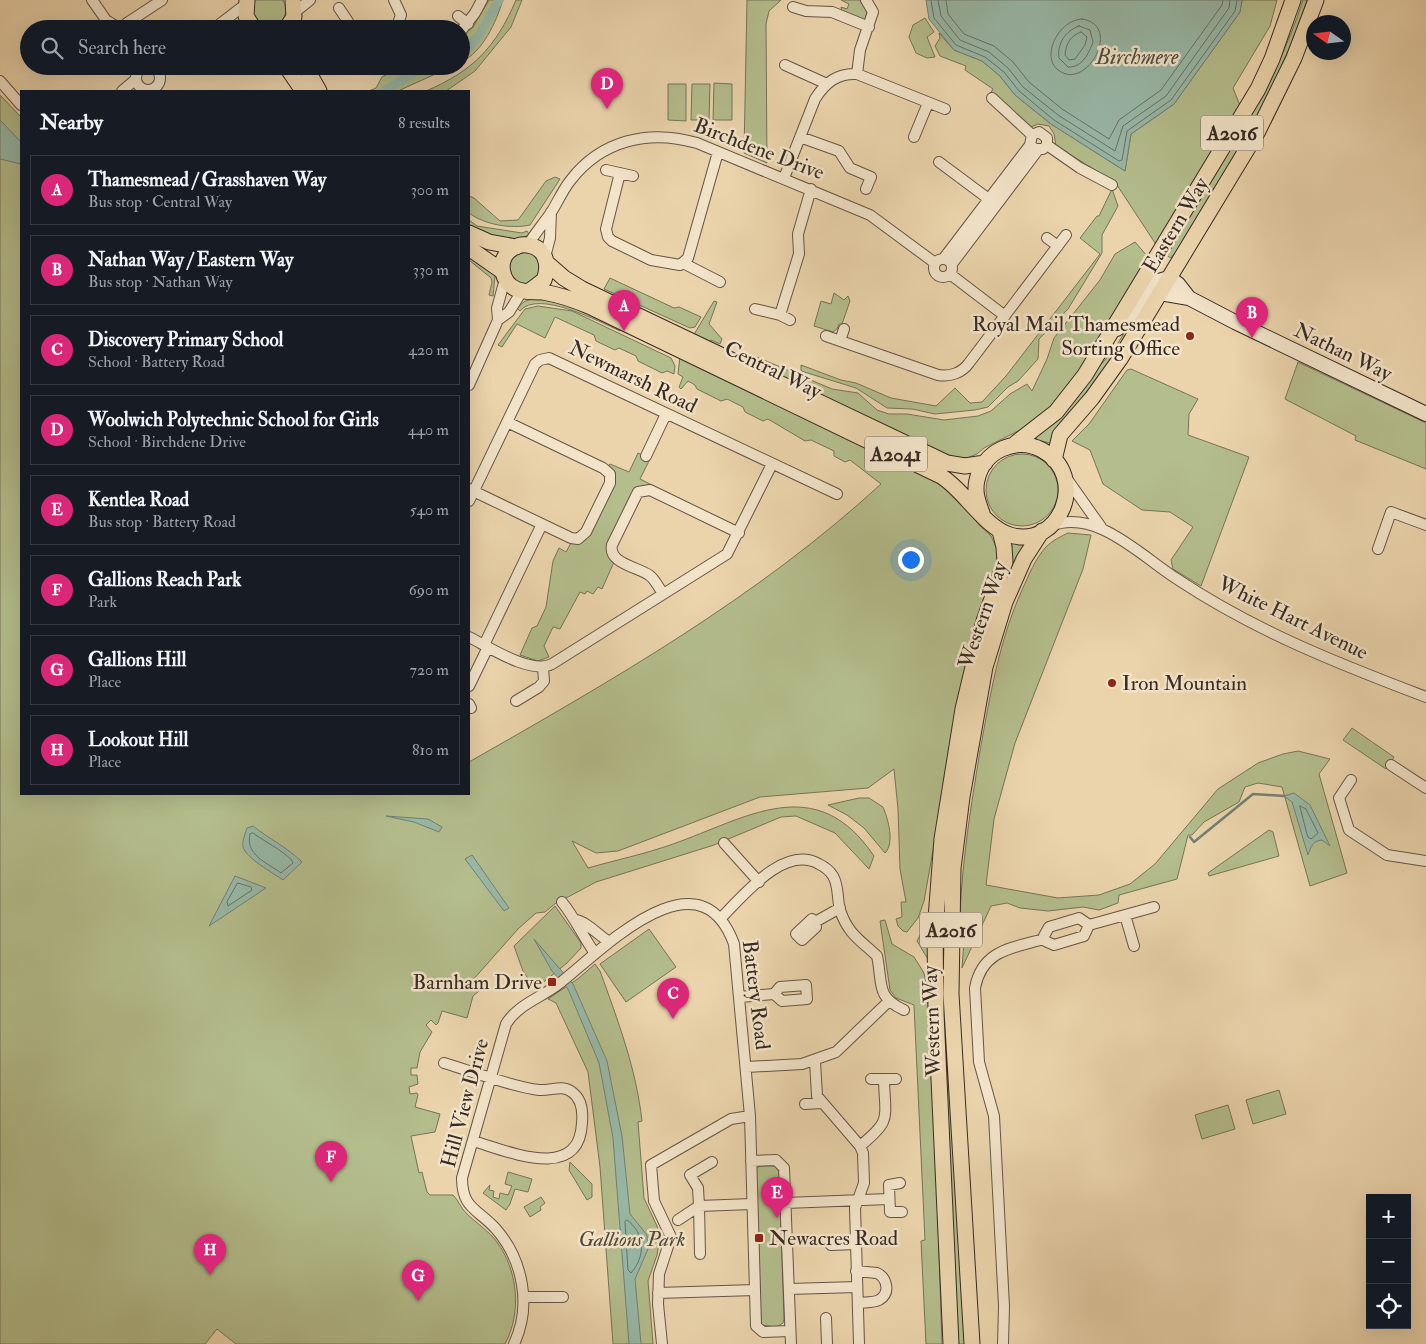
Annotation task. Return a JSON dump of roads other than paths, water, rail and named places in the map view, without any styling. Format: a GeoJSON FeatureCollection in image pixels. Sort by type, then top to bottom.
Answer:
{"type":"FeatureCollection","features":[{"type":"Feature","properties":{"kind":"main road","name":"Eastern Way"},"geometry":{"type":"LineString","coordinates":[[1016,444],[1045,422],[1065,402],[1104,343],[1258,89],[1272,59],[1293,0]]}},
{"type":"Feature","properties":{"kind":"main road","name":"Eastern Way"},"geometry":{"type":"LineString","coordinates":[[1054,460],[1060,435],[1102,384],[1160,293],[1258,131],[1279,92],[1316,0]]}},
{"type":"Feature","properties":{"kind":"main road"},"geometry":{"type":"LineString","coordinates":[[246,2],[247,20]]}},
{"type":"Feature","properties":{"kind":"main road"},"geometry":{"type":"LineString","coordinates":[[292,75],[302,90]]}},
{"type":"Feature","properties":{"kind":"main road"},"geometry":{"type":"LineString","coordinates":[[310,75],[318,90]]}},
{"type":"Feature","properties":{"kind":"main road","name":"Central Way"},"geometry":{"type":"LineString","coordinates":[[470,233],[489,242],[535,247],[564,278],[582,289],[947,463],[965,466],[984,463]]}},
{"type":"Feature","properties":{"kind":"main road"},"geometry":{"type":"LineString","coordinates":[[504,275],[505,256],[522,246]]}},
{"type":"Feature","properties":{"kind":"main road","name":"Central Way"},"geometry":{"type":"LineString","coordinates":[[470,249],[504,275],[509,285],[526,291],[563,296],[591,307],[941,476],[962,491],[982,513]]}},
{"type":"Feature","properties":{"kind":"main road"},"geometry":{"type":"LineString","coordinates":[[526,291],[544,280],[547,261]]}},
{"type":"Feature","properties":{"kind":"main road"},"geometry":{"type":"LineString","coordinates":[[1016,444],[1039,448],[1054,460],[1066,479],[1068,493],[1064,509],[1046,529],[1020,536],[1000,531],[982,513],[976,497],[976,482],[984,463],[995,452],[1016,444]]}},
{"type":"Feature","properties":{"kind":"main road","name":"Western Way"},"geometry":{"type":"LineString","coordinates":[[972,1344],[951,994],[952,868],[963,787],[988,658],[1005,602],[1024,559],[1046,529]]}},
{"type":"Feature","properties":{"kind":"main road","name":"Western Way"},"geometry":{"type":"LineString","coordinates":[[950,1344],[936,1013],[935,932],[942,839],[963,709],[984,621],[1005,562],[1000,531]]}},
{"type":"Feature","properties":{"kind":"street"},"geometry":{"type":"LineString","coordinates":[[92,0],[106,20]]}},
{"type":"Feature","properties":{"kind":"street"},"geometry":{"type":"LineString","coordinates":[[132,20],[162,0]]}},
{"type":"Feature","properties":{"kind":"street"},"geometry":{"type":"LineString","coordinates":[[291,19],[310,0]]}},
{"type":"Feature","properties":{"kind":"street"},"geometry":{"type":"LineString","coordinates":[[394,0],[401,15],[399,20]]}},
{"type":"Feature","properties":{"kind":"street"},"geometry":{"type":"LineString","coordinates":[[469,20],[482,0]]}},
{"type":"Feature","properties":{"kind":"street"},"geometry":{"type":"LineString","coordinates":[[856,74],[860,50],[873,12],[866,0]]}},
{"type":"Feature","properties":{"kind":"street"},"geometry":{"type":"LineString","coordinates":[[225,20],[246,2]]}},
{"type":"Feature","properties":{"kind":"street"},"geometry":{"type":"LineString","coordinates":[[793,7],[806,11],[832,12],[869,27]]}},
{"type":"Feature","properties":{"kind":"street"},"geometry":{"type":"LineString","coordinates":[[339,8],[347,20]]}},
{"type":"Feature","properties":{"kind":"street"},"geometry":{"type":"LineString","coordinates":[[458,16],[460,20]]}},
{"type":"Feature","properties":{"kind":"street"},"geometry":{"type":"LineString","coordinates":[[785,65],[827,84]]}},
{"type":"Feature","properties":{"kind":"street"},"geometry":{"type":"LineString","coordinates":[[784,178],[815,99],[827,84],[845,73],[856,74],[945,109]]}},
{"type":"Feature","properties":{"kind":"street"},"geometry":{"type":"LineString","coordinates":[[148,90],[154,88],[160,75]]}},
{"type":"Feature","properties":{"kind":"street"},"geometry":{"type":"LineString","coordinates":[[0,80],[20,104]]}},
{"type":"Feature","properties":{"kind":"street"},"geometry":{"type":"LineString","coordinates":[[125,90],[137,86]]}},
{"type":"Feature","properties":{"kind":"street"},"geometry":{"type":"LineString","coordinates":[[945,265],[1033,143],[1042,133],[1047,138],[1047,145],[1044,149],[1033,143],[992,98]]}},
{"type":"Feature","properties":{"kind":"street"},"geometry":{"type":"LineString","coordinates":[[914,137],[928,103]]}},
{"type":"Feature","properties":{"kind":"street","name":"Birchdene Drive"},"geometry":{"type":"LineString","coordinates":[[522,246],[552,212],[566,186],[582,167],[601,152],[625,141],[655,136],[668,136],[697,143],[870,214],[945,265],[1005,316]]}},
{"type":"Feature","properties":{"kind":"street"},"geometry":{"type":"LineString","coordinates":[[800,138],[839,151],[850,168],[870,177],[866,189]]}},
{"type":"Feature","properties":{"kind":"street"},"geometry":{"type":"LineString","coordinates":[[1047,145],[1080,168],[1112,185]]}},
{"type":"Feature","properties":{"kind":"street"},"geometry":{"type":"LineString","coordinates":[[683,264],[688,256],[718,152]]}},
{"type":"Feature","properties":{"kind":"street"},"geometry":{"type":"LineString","coordinates":[[939,162],[992,202]]}},
{"type":"Feature","properties":{"kind":"street"},"geometry":{"type":"LineString","coordinates":[[606,170],[633,176]]}},
{"type":"Feature","properties":{"kind":"street"},"geometry":{"type":"LineString","coordinates":[[620,173],[606,229],[609,239],[651,260],[676,265],[683,264],[720,282]]}},
{"type":"Feature","properties":{"kind":"street"},"geometry":{"type":"LineString","coordinates":[[755,309],[785,318],[799,254],[798,234],[811,189]]}},
{"type":"Feature","properties":{"kind":"street","name":"Birchdene Drive"},"geometry":{"type":"LineString","coordinates":[[547,261],[552,212]]}},
{"type":"Feature","properties":{"kind":"street"},"geometry":{"type":"LineString","coordinates":[[826,336],[932,373],[947,375],[960,372],[967,366],[1066,235]]}},
{"type":"Feature","properties":{"kind":"street"},"geometry":{"type":"LineString","coordinates":[[1047,238],[1058,246]]}},
{"type":"Feature","properties":{"kind":"street"},"geometry":{"type":"LineString","coordinates":[[498,320],[497,308],[504,275]]}},
{"type":"Feature","properties":{"kind":"street"},"geometry":{"type":"LineString","coordinates":[[1104,343],[1134,311],[1152,284],[1169,278]]}},
{"type":"Feature","properties":{"kind":"street","name":"Nathan Way"},"geometry":{"type":"LineString","coordinates":[[1169,278],[1178,284],[1189,298]]}},
{"type":"Feature","properties":{"kind":"street"},"geometry":{"type":"LineString","coordinates":[[470,383],[498,320],[508,312],[526,291]]}},
{"type":"Feature","properties":{"kind":"street","name":"Nathan Way"},"geometry":{"type":"LineString","coordinates":[[1160,293],[1189,298],[1426,414]]}},
{"type":"Feature","properties":{"kind":"street"},"geometry":{"type":"LineString","coordinates":[[840,341],[844,328]]}},
{"type":"Feature","properties":{"kind":"street","name":"Newmarsh Road"},"geometry":{"type":"LineString","coordinates":[[471,490],[535,364],[540,360],[549,358],[837,494]]}},
{"type":"Feature","properties":{"kind":"street"},"geometry":{"type":"LineString","coordinates":[[646,456],[666,414]]}},
{"type":"Feature","properties":{"kind":"street"},"geometry":{"type":"LineString","coordinates":[[471,490],[570,538],[581,537],[586,532],[610,483],[610,474],[603,468],[507,422]]}},
{"type":"Feature","properties":{"kind":"street"},"geometry":{"type":"LineString","coordinates":[[470,638],[530,666],[542,668],[723,557],[731,548],[739,533],[772,464]]}},
{"type":"Feature","properties":{"kind":"street","name":"White Hart Avenue"},"geometry":{"type":"LineString","coordinates":[[1066,479],[1101,527]]}},
{"type":"Feature","properties":{"kind":"street"},"geometry":{"type":"LineString","coordinates":[[663,594],[651,577],[615,558],[611,552],[612,545],[638,492],[650,490],[739,533]]}},
{"type":"Feature","properties":{"kind":"street"},"geometry":{"type":"LineString","coordinates":[[1378,549],[1391,512],[1426,525]]}},
{"type":"Feature","properties":{"kind":"street","name":"White Hart Avenue"},"geometry":{"type":"LineString","coordinates":[[1046,529],[1066,520],[1077,520],[1101,527],[1198,593],[1258,627],[1326,659],[1426,697]]}},
{"type":"Feature","properties":{"kind":"street"},"geometry":{"type":"LineString","coordinates":[[470,684],[542,524]]}},
{"type":"Feature","properties":{"kind":"street"},"geometry":{"type":"LineString","coordinates":[[516,701],[539,687],[544,681],[542,668]]}},
{"type":"Feature","properties":{"kind":"street"},"geometry":{"type":"LineString","coordinates":[[1391,765],[1426,788]]}},
{"type":"Feature","properties":{"kind":"street"},"geometry":{"type":"LineString","coordinates":[[1351,780],[1339,798],[1349,830],[1387,855],[1426,861]]}},
{"type":"Feature","properties":{"kind":"street"},"geometry":{"type":"LineString","coordinates":[[724,843],[759,882]]}},
{"type":"Feature","properties":{"kind":"street"},"geometry":{"type":"LineString","coordinates":[[720,919],[759,882],[785,862],[806,858],[827,868],[833,876],[840,908],[855,939],[877,956],[879,979],[888,1002],[904,1010]]}},
{"type":"Feature","properties":{"kind":"street"},"geometry":{"type":"LineString","coordinates":[[562,902],[576,920],[576,927],[594,952]]}},
{"type":"Feature","properties":{"kind":"street","name":"Battery Road"},"geometry":{"type":"LineString","coordinates":[[594,952],[648,915],[680,905],[700,907],[720,919],[728,930],[734,944],[750,1116],[756,1326],[758,1330],[763,1332],[790,1331]]}},
{"type":"Feature","properties":{"kind":"street"},"geometry":{"type":"LineString","coordinates":[[1003,1344],[1004,1306],[994,1116],[979,1062],[975,988],[977,977],[987,960],[1006,950],[1044,938],[1049,927],[1079,918],[1089,924],[1154,907]]}},
{"type":"Feature","properties":{"kind":"street"},"geometry":{"type":"LineString","coordinates":[[816,922],[840,908]]}},
{"type":"Feature","properties":{"kind":"street"},"geometry":{"type":"LineString","coordinates":[[1125,915],[1134,946]]}},
{"type":"Feature","properties":{"kind":"street"},"geometry":{"type":"LineString","coordinates":[[576,920],[583,921],[596,934],[608,941]]}},
{"type":"Feature","properties":{"kind":"street"},"geometry":{"type":"LineString","coordinates":[[1044,938],[1048,944],[1054,945],[1084,936],[1088,933],[1089,924]]}},
{"type":"Feature","properties":{"kind":"street","name":"Hill View Drive"},"geometry":{"type":"LineString","coordinates":[[514,1344],[521,1324],[524,1297],[520,1274],[513,1253],[497,1230],[469,1206],[464,1197],[462,1178],[506,1024],[511,1016],[560,983],[594,952]]}},
{"type":"Feature","properties":{"kind":"street"},"geometry":{"type":"LineString","coordinates":[[740,997],[774,994]]}},
{"type":"Feature","properties":{"kind":"street"},"geometry":{"type":"LineString","coordinates":[[746,1067],[802,1064],[815,1061],[845,1046],[888,1002]]}},
{"type":"Feature","properties":{"kind":"street"},"geometry":{"type":"LineString","coordinates":[[815,1061],[817,1096],[860,1146],[863,1154],[864,1183],[855,1208],[859,1344]]}},
{"type":"Feature","properties":{"kind":"street"},"geometry":{"type":"LineString","coordinates":[[444,1063],[539,1090],[559,1088],[572,1092],[581,1105],[582,1124],[575,1148],[562,1157],[528,1157],[473,1141]]}},
{"type":"Feature","properties":{"kind":"street"},"geometry":{"type":"LineString","coordinates":[[871,1079],[896,1079]]}},
{"type":"Feature","properties":{"kind":"street"},"geometry":{"type":"LineString","coordinates":[[860,1146],[881,1129],[885,1119],[884,1080]]}},
{"type":"Feature","properties":{"kind":"street"},"geometry":{"type":"LineString","coordinates":[[805,1104],[822,1103]]}},
{"type":"Feature","properties":{"kind":"street"},"geometry":{"type":"LineString","coordinates":[[662,1344],[658,1293],[659,1274],[672,1237],[654,1201],[651,1165],[731,1118],[750,1116]]}},
{"type":"Feature","properties":{"kind":"street"},"geometry":{"type":"LineString","coordinates":[[751,1161],[776,1160],[784,1168],[791,1344]]}},
{"type":"Feature","properties":{"kind":"street"},"geometry":{"type":"LineString","coordinates":[[700,1254],[698,1188],[690,1175],[712,1162]]}},
{"type":"Feature","properties":{"kind":"street"},"geometry":{"type":"LineString","coordinates":[[900,1183],[888,1184],[889,1199],[890,1212],[902,1212]]}},
{"type":"Feature","properties":{"kind":"street"},"geometry":{"type":"LineString","coordinates":[[785,1203],[889,1199]]}},
{"type":"Feature","properties":{"kind":"street"},"geometry":{"type":"LineString","coordinates":[[678,1220],[699,1206],[752,1204]]}},
{"type":"Feature","properties":{"kind":"street"},"geometry":{"type":"LineString","coordinates":[[831,1244],[856,1244]]}},
{"type":"Feature","properties":{"kind":"street"},"geometry":{"type":"LineString","coordinates":[[856,1272],[877,1273],[885,1281],[886,1288],[885,1293],[877,1301],[858,1303]]}},
{"type":"Feature","properties":{"kind":"street"},"geometry":{"type":"LineString","coordinates":[[788,1289],[857,1287]]}},
{"type":"Feature","properties":{"kind":"street"},"geometry":{"type":"LineString","coordinates":[[658,1293],[755,1290]]}},
{"type":"Feature","properties":{"kind":"street"},"geometry":{"type":"LineString","coordinates":[[524,1297],[563,1297]]}},
{"type":"Feature","properties":{"kind":"street"},"geometry":{"type":"LineString","coordinates":[[826,1318],[827,1344]]}},
{"type":"Feature","properties":{"kind":"water","name":"Birchmere"},"geometry":{"type":"Polygon","coordinates":[[[926,0],[1242,0],[1240,12],[1174,104],[1131,134],[1125,171],[1051,124],[1015,95],[1000,76],[982,61],[954,50],[929,19],[926,0]]]}},
{"type":"Feature","properties":{"kind":"water"},"geometry":{"type":"Polygon","coordinates":[[[0,120],[20,141],[20,164],[0,159],[0,120]]]}},
{"type":"Feature","properties":{"kind":"water"},"geometry":{"type":"Polygon","coordinates":[[[1294,793],[1310,805],[1330,846],[1322,840],[1316,841],[1308,855],[1292,802],[1284,796],[1294,793]]]}},
{"type":"Feature","properties":{"kind":"water"},"geometry":{"type":"Polygon","coordinates":[[[386,816],[428,819],[442,827],[439,832],[414,822],[386,816]]]}},
{"type":"Feature","properties":{"kind":"water"},"geometry":{"type":"Polygon","coordinates":[[[253,826],[302,862],[283,880],[254,860],[245,851],[243,840],[247,828],[253,826]]]}},
{"type":"Feature","properties":{"kind":"water"},"geometry":{"type":"Polygon","coordinates":[[[472,855],[509,908],[504,911],[465,859],[472,855]]]}},
{"type":"Feature","properties":{"kind":"water"},"geometry":{"type":"Polygon","coordinates":[[[235,876],[266,888],[209,926],[235,876]]]}},
{"type":"Feature","properties":{"kind":"water"},"geometry":{"type":"Polygon","coordinates":[[[534,939],[573,984],[607,1061],[622,1136],[630,1214],[647,1235],[648,1249],[635,1279],[641,1344],[629,1344],[613,1138],[599,1063],[568,989],[552,971],[534,939]]]}},
{"type":"Feature","properties":{"kind":"waterway"},"geometry":{"type":"LineString","coordinates":[[470,45],[478,37],[499,0]]}},
{"type":"Feature","properties":{"kind":"waterway"},"geometry":{"type":"LineString","coordinates":[[386,90],[411,75]]}},
{"type":"Feature","properties":{"kind":"waterway"},"geometry":{"type":"LineString","coordinates":[[1190,837],[1194,842],[1253,794],[1284,796]]}},
{"type":"Feature","properties":{"kind":"place","name":"Woolwich Polytechnic School for Girls"},"geometry":{"type":"Point","coordinates":[607,109]}},
{"type":"Feature","properties":{"kind":"place","name":"Thamesmead / Grasshaven Way"},"geometry":{"type":"Point","coordinates":[624,331]}},
{"type":"Feature","properties":{"kind":"place","name":"Royal Mail Thamesmead Sorting Office"},"geometry":{"type":"Point","coordinates":[1190,336]}},
{"type":"Feature","properties":{"kind":"place","name":"Nathan Way / Eastern Way"},"geometry":{"type":"Point","coordinates":[1252,338]}},
{"type":"Feature","properties":{"kind":"place","name":"Iron Mountain"},"geometry":{"type":"Point","coordinates":[1112,683]}},
{"type":"Feature","properties":{"kind":"place","name":"Barnham Drive"},"geometry":{"type":"Point","coordinates":[552,982]}},
{"type":"Feature","properties":{"kind":"place","name":"Discovery Primary School"},"geometry":{"type":"Point","coordinates":[673,1019]}},
{"type":"Feature","properties":{"kind":"place","name":"Gallions Reach Park"},"geometry":{"type":"Point","coordinates":[331,1182]}},
{"type":"Feature","properties":{"kind":"place","name":"Kentlea Road"},"geometry":{"type":"Point","coordinates":[777,1218]}},
{"type":"Feature","properties":{"kind":"place","name":"Newacres Road"},"geometry":{"type":"Point","coordinates":[759,1238]}},
{"type":"Feature","properties":{"kind":"place","name":"Lookout Hill"},"geometry":{"type":"Point","coordinates":[210,1275]}},
{"type":"Feature","properties":{"kind":"place","name":"Gallions Hill"},"geometry":{"type":"Point","coordinates":[418,1301]}},
{"type":"Feature","properties":{"kind":"park label","name":"Gallions Park"},"geometry":{"type":"Point","coordinates":[632,1239]}}]}
